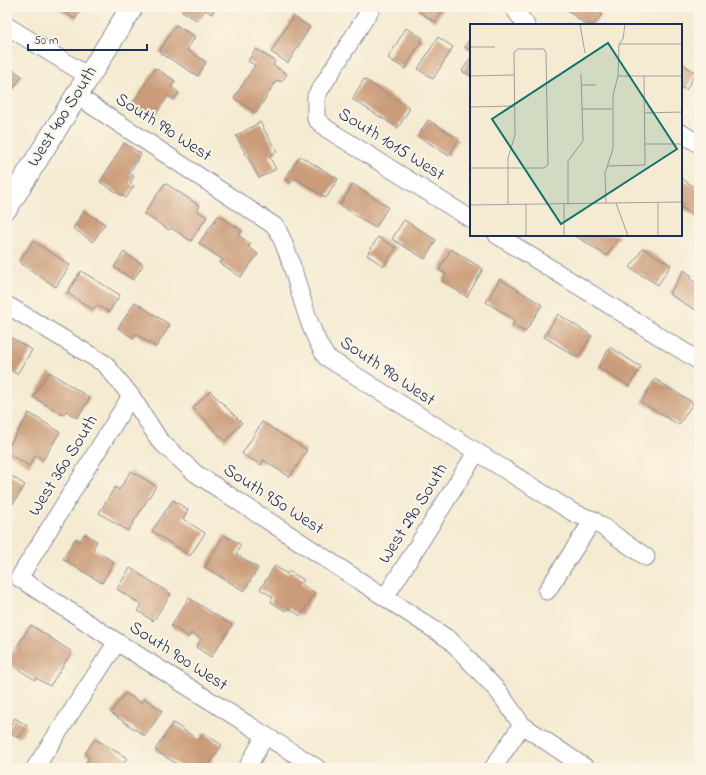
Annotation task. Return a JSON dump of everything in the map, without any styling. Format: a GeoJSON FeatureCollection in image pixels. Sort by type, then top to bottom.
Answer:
{"type":"FeatureCollection","features":[{"type":"Feature","properties":{"kind":"street","name":"West 400 South"},"geometry":{"type":"LineString","coordinates":[[7,207],[132,7]]}},
{"type":"Feature","properties":{"kind":"street","name":"South 1015 West"},"geometry":{"type":"LineString","coordinates":[[372,7],[316,96],[315,114],[320,125],[470,218]]}},
{"type":"Feature","properties":{"kind":"street"},"geometry":{"type":"LineString","coordinates":[[513,7],[525,24]]}},
{"type":"Feature","properties":{"kind":"street"},"geometry":{"type":"LineString","coordinates":[[7,26],[88,76]]}},
{"type":"Feature","properties":{"kind":"street","name":"South 990 West"},"geometry":{"type":"LineString","coordinates":[[76,95],[276,227],[284,241],[311,329],[326,358],[574,514],[593,520],[646,557]]}},
{"type":"Feature","properties":{"kind":"street"},"geometry":{"type":"LineString","coordinates":[[682,134],[698,142]]}},
{"type":"Feature","properties":{"kind":"street"},"geometry":{"type":"LineString","coordinates":[[499,236],[699,360]]}},
{"type":"Feature","properties":{"kind":"street","name":"South 950 West"},"geometry":{"type":"LineString","coordinates":[[7,305],[105,364],[131,396],[160,441],[195,473],[386,596],[450,640],[498,691],[522,725]]}},
{"type":"Feature","properties":{"kind":"street","name":"West 360 South"},"geometry":{"type":"LineString","coordinates":[[19,578],[131,396]]}},
{"type":"Feature","properties":{"kind":"street","name":"West 290 South"},"geometry":{"type":"LineString","coordinates":[[386,596],[476,453]]}},
{"type":"Feature","properties":{"kind":"street"},"geometry":{"type":"LineString","coordinates":[[547,591],[593,520]]}},
{"type":"Feature","properties":{"kind":"street","name":"South 900 West"},"geometry":{"type":"LineString","coordinates":[[19,578],[116,642],[317,768]]}},
{"type":"Feature","properties":{"kind":"street"},"geometry":{"type":"LineString","coordinates":[[35,768],[116,642]]}},
{"type":"Feature","properties":{"kind":"street"},"geometry":{"type":"LineString","coordinates":[[494,768],[522,725],[586,768]]}},
{"type":"Feature","properties":{"kind":"street"},"geometry":{"type":"LineString","coordinates":[[247,768],[264,736]]}},
{"type":"Feature","properties":{"kind":"building"},"geometry":{"type":"Polygon","coordinates":[[[56,7],[83,7],[75,19],[56,7]]]}},
{"type":"Feature","properties":{"kind":"building"},"geometry":{"type":"Polygon","coordinates":[[[185,7],[216,7],[212,14],[205,10],[198,21],[182,11],[185,7]]]}},
{"type":"Feature","properties":{"kind":"building"},"geometry":{"type":"Polygon","coordinates":[[[420,7],[445,7],[435,22],[418,11],[420,7]]]}},
{"type":"Feature","properties":{"kind":"building"},"geometry":{"type":"Polygon","coordinates":[[[564,7],[592,7],[602,15],[594,24],[585,24],[564,7]]]}},
{"type":"Feature","properties":{"kind":"building"},"geometry":{"type":"Polygon","coordinates":[[[293,16],[310,27],[288,63],[271,52],[293,16]]]}},
{"type":"Feature","properties":{"kind":"building"},"geometry":{"type":"Polygon","coordinates":[[[176,25],[195,37],[187,50],[206,62],[198,76],[159,52],[176,25]]]}},
{"type":"Feature","properties":{"kind":"building"},"geometry":{"type":"Polygon","coordinates":[[[406,28],[423,38],[405,69],[388,58],[406,28]]]}},
{"type":"Feature","properties":{"kind":"building"},"geometry":{"type":"Polygon","coordinates":[[[438,37],[453,47],[433,79],[418,69],[438,37]]]}},
{"type":"Feature","properties":{"kind":"building"},"geometry":{"type":"Polygon","coordinates":[[[470,39],[470,50],[465,47],[470,39]]]}},
{"type":"Feature","properties":{"kind":"building"},"geometry":{"type":"Polygon","coordinates":[[[256,49],[275,61],[273,65],[287,74],[281,82],[277,80],[256,113],[234,98],[255,65],[248,61],[256,49]]]}},
{"type":"Feature","properties":{"kind":"building"},"geometry":{"type":"Polygon","coordinates":[[[470,59],[470,75],[462,71],[470,59]]]}},
{"type":"Feature","properties":{"kind":"building"},"geometry":{"type":"Polygon","coordinates":[[[682,64],[696,73],[686,90],[682,88],[682,64]]]}},
{"type":"Feature","properties":{"kind":"building"},"geometry":{"type":"Polygon","coordinates":[[[7,66],[22,76],[9,96],[7,95],[7,66]]]}},
{"type":"Feature","properties":{"kind":"building"},"geometry":{"type":"Polygon","coordinates":[[[155,68],[175,81],[171,87],[179,93],[174,100],[168,96],[153,118],[132,104],[155,68]]]}},
{"type":"Feature","properties":{"kind":"building"},"geometry":{"type":"Polygon","coordinates":[[[364,79],[410,108],[398,128],[352,99],[364,79]]]}},
{"type":"Feature","properties":{"kind":"building"},"geometry":{"type":"Polygon","coordinates":[[[428,120],[459,139],[449,156],[418,136],[428,120]]]}},
{"type":"Feature","properties":{"kind":"building"},"geometry":{"type":"Polygon","coordinates":[[[260,122],[277,152],[269,156],[276,169],[259,178],[236,136],[260,122]]]}},
{"type":"Feature","properties":{"kind":"building"},"geometry":{"type":"Polygon","coordinates":[[[124,143],[141,154],[129,173],[134,176],[130,183],[134,186],[126,198],[100,182],[124,143]]]}},
{"type":"Feature","properties":{"kind":"building"},"geometry":{"type":"Polygon","coordinates":[[[300,156],[338,179],[326,198],[295,178],[291,183],[285,179],[300,156]]]}},
{"type":"Feature","properties":{"kind":"building"},"geometry":{"type":"Polygon","coordinates":[[[682,179],[699,190],[699,219],[682,208],[682,179]]]}},
{"type":"Feature","properties":{"kind":"building"},"geometry":{"type":"Polygon","coordinates":[[[165,183],[200,206],[197,211],[207,217],[191,241],[171,228],[169,230],[144,214],[165,183]]]}},
{"type":"Feature","properties":{"kind":"building"},"geometry":{"type":"Polygon","coordinates":[[[353,184],[388,207],[375,228],[340,205],[353,184]]]}},
{"type":"Feature","properties":{"kind":"building"},"geometry":{"type":"Polygon","coordinates":[[[84,211],[105,224],[93,242],[73,228],[84,211]]]}},
{"type":"Feature","properties":{"kind":"building"},"geometry":{"type":"Polygon","coordinates":[[[219,215],[242,231],[239,236],[251,244],[248,247],[258,254],[241,277],[220,263],[223,260],[199,243],[219,215]]]}},
{"type":"Feature","properties":{"kind":"building"},"geometry":{"type":"Polygon","coordinates":[[[404,220],[436,240],[425,259],[392,239],[404,220]]]}},
{"type":"Feature","properties":{"kind":"building"},"geometry":{"type":"Polygon","coordinates":[[[576,236],[620,236],[607,256],[576,236]]]}},
{"type":"Feature","properties":{"kind":"building"},"geometry":{"type":"Polygon","coordinates":[[[378,237],[396,248],[384,266],[367,255],[378,237]]]}},
{"type":"Feature","properties":{"kind":"building"},"geometry":{"type":"Polygon","coordinates":[[[33,241],[70,265],[56,287],[19,262],[33,241]]]}},
{"type":"Feature","properties":{"kind":"building"},"geometry":{"type":"Polygon","coordinates":[[[643,248],[671,265],[658,285],[630,268],[643,248]]]}},
{"type":"Feature","properties":{"kind":"building"},"geometry":{"type":"Polygon","coordinates":[[[451,249],[483,269],[467,297],[442,281],[446,274],[439,270],[451,249]]]}},
{"type":"Feature","properties":{"kind":"building"},"geometry":{"type":"Polygon","coordinates":[[[124,252],[143,265],[133,280],[114,267],[124,252]]]}},
{"type":"Feature","properties":{"kind":"building"},"geometry":{"type":"Polygon","coordinates":[[[684,270],[692,276],[690,279],[699,285],[699,312],[669,294],[684,270]]]}},
{"type":"Feature","properties":{"kind":"building"},"geometry":{"type":"Polygon","coordinates":[[[81,271],[120,295],[109,312],[97,305],[94,310],[67,293],[81,271]]]}},
{"type":"Feature","properties":{"kind":"building"},"geometry":{"type":"Polygon","coordinates":[[[500,279],[542,305],[525,332],[512,325],[515,320],[486,302],[500,279]]]}},
{"type":"Feature","properties":{"kind":"building"},"geometry":{"type":"Polygon","coordinates":[[[135,302],[170,325],[156,347],[136,334],[133,338],[118,328],[135,302]]]}},
{"type":"Feature","properties":{"kind":"building"},"geometry":{"type":"Polygon","coordinates":[[[558,314],[592,336],[578,358],[544,337],[558,314]]]}},
{"type":"Feature","properties":{"kind":"building"},"geometry":{"type":"Polygon","coordinates":[[[7,335],[32,350],[17,374],[7,368],[7,335]]]}},
{"type":"Feature","properties":{"kind":"building"},"geometry":{"type":"Polygon","coordinates":[[[610,347],[641,367],[629,386],[598,367],[610,347]]]}},
{"type":"Feature","properties":{"kind":"building"},"geometry":{"type":"Polygon","coordinates":[[[49,372],[90,398],[77,418],[66,411],[63,415],[33,397],[49,372]]]}},
{"type":"Feature","properties":{"kind":"building"},"geometry":{"type":"Polygon","coordinates":[[[655,379],[693,403],[679,425],[641,402],[655,379]]]}},
{"type":"Feature","properties":{"kind":"building"},"geometry":{"type":"Polygon","coordinates":[[[210,391],[242,423],[225,441],[193,408],[210,391]]]}},
{"type":"Feature","properties":{"kind":"building"},"geometry":{"type":"Polygon","coordinates":[[[29,413],[60,432],[43,460],[36,455],[29,466],[7,453],[7,449],[29,413]]]}},
{"type":"Feature","properties":{"kind":"building"},"geometry":{"type":"Polygon","coordinates":[[[262,422],[307,450],[290,477],[263,460],[261,465],[242,454],[262,422]]]}},
{"type":"Feature","properties":{"kind":"building"},"geometry":{"type":"Polygon","coordinates":[[[131,471],[156,486],[128,531],[99,513],[115,487],[119,490],[131,471]]]}},
{"type":"Feature","properties":{"kind":"building"},"geometry":{"type":"Polygon","coordinates":[[[7,473],[25,485],[13,504],[9,501],[7,505],[7,473]]]}},
{"type":"Feature","properties":{"kind":"building"},"geometry":{"type":"Polygon","coordinates":[[[173,500],[188,510],[183,519],[205,533],[190,556],[152,531],[173,500]]]}},
{"type":"Feature","properties":{"kind":"building"},"geometry":{"type":"Polygon","coordinates":[[[84,534],[97,541],[93,549],[114,562],[102,583],[63,559],[75,539],[80,541],[84,534]]]}},
{"type":"Feature","properties":{"kind":"building"},"geometry":{"type":"Polygon","coordinates":[[[224,535],[241,545],[236,554],[258,568],[244,591],[205,567],[224,535]]]}},
{"type":"Feature","properties":{"kind":"building"},"geometry":{"type":"Polygon","coordinates":[[[275,566],[287,574],[289,571],[304,580],[301,584],[315,593],[301,616],[288,608],[286,611],[271,602],[273,597],[260,589],[275,566]]]}},
{"type":"Feature","properties":{"kind":"building"},"geometry":{"type":"Polygon","coordinates":[[[130,568],[171,594],[153,621],[138,611],[142,605],[117,589],[130,568]]]}},
{"type":"Feature","properties":{"kind":"building"},"geometry":{"type":"Polygon","coordinates":[[[189,598],[232,625],[211,657],[196,647],[201,639],[191,633],[189,637],[171,626],[189,598]]]}},
{"type":"Feature","properties":{"kind":"building"},"geometry":{"type":"Polygon","coordinates":[[[31,625],[72,652],[50,686],[36,678],[35,680],[7,662],[31,625]]]}},
{"type":"Feature","properties":{"kind":"building"},"geometry":{"type":"Polygon","coordinates":[[[125,693],[141,703],[144,698],[162,711],[145,736],[111,713],[125,693]]]}},
{"type":"Feature","properties":{"kind":"building"},"geometry":{"type":"Polygon","coordinates":[[[15,718],[27,726],[19,738],[7,731],[15,718]]]}},
{"type":"Feature","properties":{"kind":"building"},"geometry":{"type":"Polygon","coordinates":[[[173,723],[199,740],[203,733],[222,745],[207,768],[183,768],[155,750],[173,723]]]}},
{"type":"Feature","properties":{"kind":"building"},"geometry":{"type":"Polygon","coordinates":[[[95,739],[127,758],[121,768],[83,768],[89,757],[85,754],[95,739]]]}}]}
